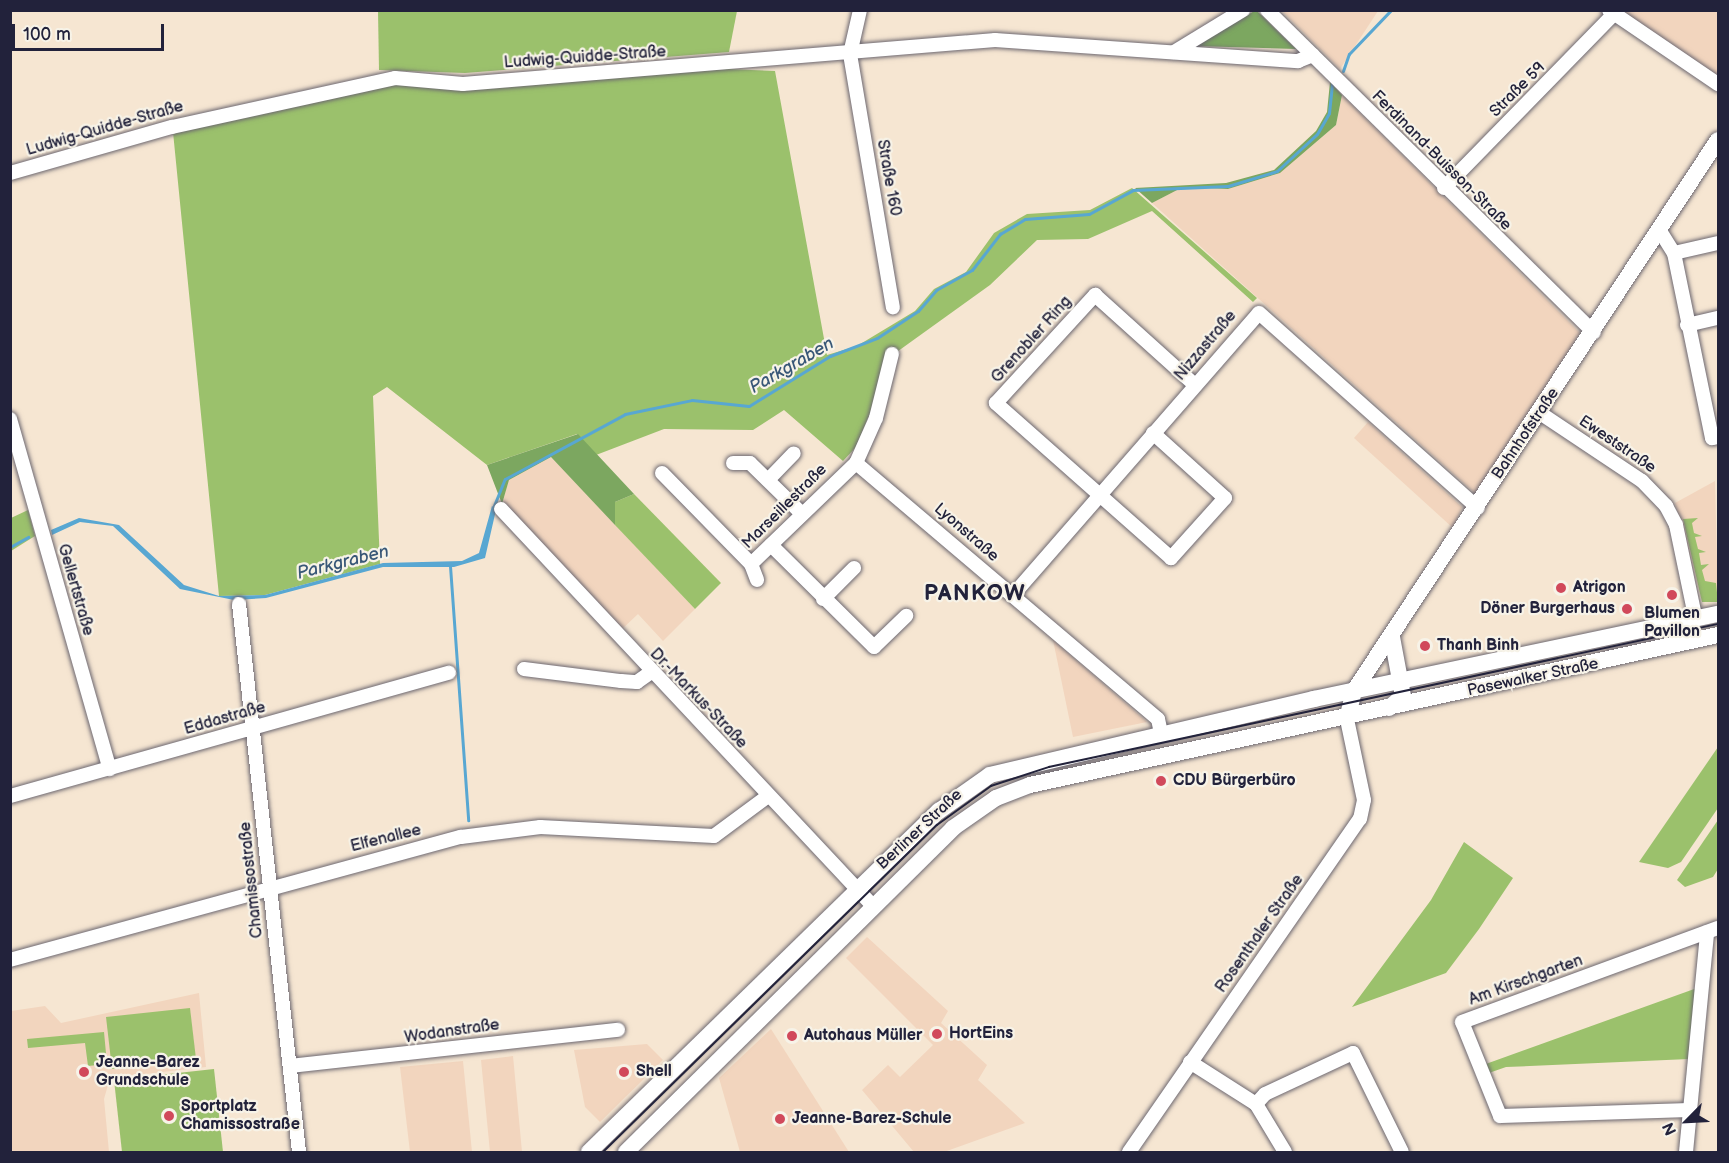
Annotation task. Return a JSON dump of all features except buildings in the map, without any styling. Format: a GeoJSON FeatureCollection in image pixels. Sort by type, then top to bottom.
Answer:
{"type":"FeatureCollection","features":[{"type":"Feature","properties":{"kind":"main road","name":"Bahnhofstraße"},"geometry":{"type":"LineString","coordinates":[[1354,691],[1392,638],[1719,140]]}},
{"type":"Feature","properties":{"kind":"main road","name":"Pasewalker Straße"},"geometry":{"type":"LineString","coordinates":[[1354,691],[1695,616],[1719,614]]}},
{"type":"Feature","properties":{"kind":"main road"},"geometry":{"type":"LineString","coordinates":[[1695,616],[1711,638]]}},
{"type":"Feature","properties":{"kind":"main road"},"geometry":{"type":"LineString","coordinates":[[1385,710],[1402,700],[1401,680],[1392,638]]}},
{"type":"Feature","properties":{"kind":"main road","name":"Pasewalker Straße"},"geometry":{"type":"LineString","coordinates":[[1347,719],[1711,638]]}},
{"type":"Feature","properties":{"kind":"main road"},"geometry":{"type":"LineString","coordinates":[[1555,647],[1560,673]]}},
{"type":"Feature","properties":{"kind":"main road"},"geometry":{"type":"LineString","coordinates":[[1347,719],[1354,691]]}},
{"type":"Feature","properties":{"kind":"main road","name":"Berliner Straße"},"geometry":{"type":"LineString","coordinates":[[589,1152],[856,889],[959,793],[990,774],[1161,733],[1354,691]]}},
{"type":"Feature","properties":{"kind":"main road","name":"Berliner Straße"},"geometry":{"type":"LineString","coordinates":[[626,1152],[964,819],[1013,790],[1347,719]]}},
{"type":"Feature","properties":{"kind":"street"},"geometry":{"type":"LineString","coordinates":[[850,54],[860,10]]}},
{"type":"Feature","properties":{"kind":"street"},"geometry":{"type":"LineString","coordinates":[[1174,52],[1244,10]]}},
{"type":"Feature","properties":{"kind":"street","name":"Ferdinand-Buisson-Straße"},"geometry":{"type":"LineString","coordinates":[[1266,10],[1444,188],[1594,332]]}},
{"type":"Feature","properties":{"kind":"street"},"geometry":{"type":"LineString","coordinates":[[1611,12],[1719,84]]}},
{"type":"Feature","properties":{"kind":"street","name":"Straße 59"},"geometry":{"type":"LineString","coordinates":[[1444,188],[1611,12]]}},
{"type":"Feature","properties":{"kind":"street","name":"Ludwig-Quidde-Straße"},"geometry":{"type":"LineString","coordinates":[[10,173],[171,127],[367,81],[424,78],[464,84],[850,54],[995,40],[1298,61],[1313,55]]}},
{"type":"Feature","properties":{"kind":"street","name":"Straße 160"},"geometry":{"type":"LineString","coordinates":[[850,54],[893,307]]}},
{"type":"Feature","properties":{"kind":"street"},"geometry":{"type":"LineString","coordinates":[[1660,231],[1669,238],[1674,253],[1712,438],[1719,437]]}},
{"type":"Feature","properties":{"kind":"street"},"geometry":{"type":"LineString","coordinates":[[1674,253],[1719,243]]}},
{"type":"Feature","properties":{"kind":"street","name":"Grenobler Ring"},"geometry":{"type":"LineString","coordinates":[[1101,495],[996,403],[1095,295],[1195,385]]}},
{"type":"Feature","properties":{"kind":"street","name":"Nizzastraße"},"geometry":{"type":"LineString","coordinates":[[1013,595],[1250,319],[1262,314],[1478,508]]}},
{"type":"Feature","properties":{"kind":"street"},"geometry":{"type":"LineString","coordinates":[[1687,325],[1719,318]]}},
{"type":"Feature","properties":{"kind":"street"},"geometry":{"type":"LineString","coordinates":[[856,463],[876,418],[892,354]]}},
{"type":"Feature","properties":{"kind":"street","name":"Eweststraße"},"geometry":{"type":"LineString","coordinates":[[1540,413],[1642,481],[1666,506],[1676,525],[1695,616]]}},
{"type":"Feature","properties":{"kind":"street","name":"Gellertstraße"},"geometry":{"type":"LineString","coordinates":[[10,419],[110,769]]}},
{"type":"Feature","properties":{"kind":"street"},"geometry":{"type":"LineString","coordinates":[[1101,495],[1171,558],[1225,498],[1154,433]]}},
{"type":"Feature","properties":{"kind":"street"},"geometry":{"type":"LineString","coordinates":[[768,480],[794,453]]}},
{"type":"Feature","properties":{"kind":"street"},"geometry":{"type":"LineString","coordinates":[[733,463],[750,463],[802,514]]}},
{"type":"Feature","properties":{"kind":"street","name":"Marseillestraße"},"geometry":{"type":"LineString","coordinates":[[757,580],[751,564],[856,463]]}},
{"type":"Feature","properties":{"kind":"street","name":"Lyonstraße"},"geometry":{"type":"LineString","coordinates":[[856,463],[1158,719],[1161,733]]}},
{"type":"Feature","properties":{"kind":"street"},"geometry":{"type":"LineString","coordinates":[[662,473],[751,564]]}},
{"type":"Feature","properties":{"kind":"street","name":"Dr.-Markus-Straße"},"geometry":{"type":"LineString","coordinates":[[501,509],[650,673],[874,908]]}},
{"type":"Feature","properties":{"kind":"street"},"geometry":{"type":"LineString","coordinates":[[771,545],[874,648],[906,616]]}},
{"type":"Feature","properties":{"kind":"street"},"geometry":{"type":"LineString","coordinates":[[823,599],[854,568]]}},
{"type":"Feature","properties":{"kind":"street","name":"Chamissostraße"},"geometry":{"type":"LineString","coordinates":[[239,604],[299,1152]]}},
{"type":"Feature","properties":{"kind":"street"},"geometry":{"type":"LineString","coordinates":[[524,669],[637,682],[650,673]]}},
{"type":"Feature","properties":{"kind":"street","name":"Eddastraße"},"geometry":{"type":"LineString","coordinates":[[10,796],[449,673]]}},
{"type":"Feature","properties":{"kind":"street","name":"Rosenthaler Straße"},"geometry":{"type":"LineString","coordinates":[[1129,1152],[1360,819],[1364,800],[1347,719]]}},
{"type":"Feature","properties":{"kind":"street","name":"Elfenallee"},"geometry":{"type":"LineString","coordinates":[[10,960],[269,887],[461,837],[510,830],[714,836],[768,796]]}},
{"type":"Feature","properties":{"kind":"street","name":"Am Kirschgarten"},"geometry":{"type":"LineString","coordinates":[[1686,1152],[1713,930],[1462,1022],[1500,1116],[1690,1110]]}},
{"type":"Feature","properties":{"kind":"street","name":"Wodanstraße"},"geometry":{"type":"LineString","coordinates":[[290,1066],[618,1030]]}},
{"type":"Feature","properties":{"kind":"street"},"geometry":{"type":"LineString","coordinates":[[1256,1104],[1265,1094],[1353,1053],[1402,1152]]}},
{"type":"Feature","properties":{"kind":"street"},"geometry":{"type":"LineString","coordinates":[[1190,1062],[1256,1104],[1285,1152]]}},
{"type":"Feature","properties":{"kind":"shaded area"},"geometry":{"type":"Polygon","coordinates":[[[1282,11],[1378,11],[1340,69],[1282,11]]]}},
{"type":"Feature","properties":{"kind":"shaded area"},"geometry":{"type":"Polygon","coordinates":[[[1621,11],[1718,11],[1718,78],[1621,11]]]}},
{"type":"Feature","properties":{"kind":"shaded area"},"geometry":{"type":"Polygon","coordinates":[[[1342,95],[1580,333],[1476,494],[1152,203],[1183,187],[1228,189],[1280,173],[1336,125],[1342,95]]]}},
{"type":"Feature","properties":{"kind":"shaded area"},"geometry":{"type":"Polygon","coordinates":[[[1368,422],[1462,507],[1453,528],[1354,438],[1368,422]]]}},
{"type":"Feature","properties":{"kind":"shaded area"},"geometry":{"type":"Polygon","coordinates":[[[551,457],[695,609],[663,641],[638,614],[620,631],[502,504],[509,480],[551,457]]]}},
{"type":"Feature","properties":{"kind":"shaded area"},"geometry":{"type":"Polygon","coordinates":[[[1715,481],[1718,602],[1702,602],[1675,503],[1715,481]]]}},
{"type":"Feature","properties":{"kind":"shaded area"},"geometry":{"type":"Polygon","coordinates":[[[1693,625],[1695,635],[1608,655],[1605,643],[1693,625]]]}},
{"type":"Feature","properties":{"kind":"shaded area"},"geometry":{"type":"Polygon","coordinates":[[[1053,640],[1147,722],[1073,737],[1053,640]]]}},
{"type":"Feature","properties":{"kind":"shaded area","name":"HortEins"},"geometry":{"type":"Polygon","coordinates":[[[867,937],[948,1011],[941,1023],[987,1065],[978,1080],[1025,1123],[944,1152],[914,1152],[862,1090],[888,1065],[900,1077],[933,1045],[846,958],[867,937]]]}},
{"type":"Feature","properties":{"kind":"shaded area","name":"Jeanne-Barez Grundschule"},"geometry":{"type":"Polygon","coordinates":[[[199,993],[206,1067],[110,1078],[104,1099],[109,1152],[11,1152],[11,1011],[45,1006],[61,1023],[199,993]]]}},
{"type":"Feature","properties":{"kind":"shaded area","name":"Jeanne-Barez-Schule"},"geometry":{"type":"Polygon","coordinates":[[[771,1029],[849,1152],[740,1152],[719,1078],[771,1029]]]}},
{"type":"Feature","properties":{"kind":"shaded area"},"geometry":{"type":"Polygon","coordinates":[[[647,1044],[663,1060],[600,1122],[585,1107],[574,1050],[647,1044]]]}},
{"type":"Feature","properties":{"kind":"shaded area"},"geometry":{"type":"Polygon","coordinates":[[[513,1056],[522,1152],[490,1152],[481,1060],[513,1056]]]}},
{"type":"Feature","properties":{"kind":"shaded area"},"geometry":{"type":"Polygon","coordinates":[[[463,1061],[472,1152],[410,1152],[400,1067],[463,1061]]]}},
{"type":"Feature","properties":{"kind":"green space"},"geometry":{"type":"Polygon","coordinates":[[[378,10],[737,11],[729,52],[465,73],[379,70],[378,10]]]}},
{"type":"Feature","properties":{"kind":"green space"},"geometry":{"type":"Polygon","coordinates":[[[1256,10],[1296,49],[1194,46],[1256,10]]]}},
{"type":"Feature","properties":{"kind":"green space"},"geometry":{"type":"Polygon","coordinates":[[[726,69],[775,71],[827,355],[857,346],[915,311],[934,289],[966,272],[994,233],[1027,214],[1090,210],[1132,188],[1257,298],[1253,302],[1152,211],[1088,239],[1037,240],[990,285],[894,354],[856,447],[843,461],[784,410],[753,430],[664,429],[596,455],[577,434],[487,465],[387,387],[373,396],[380,564],[265,595],[219,596],[173,132],[388,83],[463,89],[726,69]]]}},
{"type":"Feature","properties":{"kind":"green space"},"geometry":{"type":"Polygon","coordinates":[[[1330,82],[1342,95],[1336,125],[1280,173],[1228,189],[1183,187],[1152,203],[1135,188],[1226,183],[1274,170],[1316,131],[1327,112],[1330,82]]]}},
{"type":"Feature","properties":{"kind":"green space"},"geometry":{"type":"Polygon","coordinates":[[[578,434],[634,494],[615,502],[615,525],[551,457],[509,480],[502,504],[487,465],[578,434]]]}},
{"type":"Feature","properties":{"kind":"green space"},"geometry":{"type":"Polygon","coordinates":[[[634,494],[721,583],[695,609],[615,525],[615,502],[634,494]]]}},
{"type":"Feature","properties":{"kind":"green space"},"geometry":{"type":"Polygon","coordinates":[[[28,510],[35,536],[11,551],[11,518],[28,510]]]}},
{"type":"Feature","properties":{"kind":"green space"},"geometry":{"type":"Polygon","coordinates":[[[1698,518],[1692,523],[1694,533],[1702,536],[1695,537],[1698,549],[1706,552],[1699,553],[1701,565],[1709,564],[1702,570],[1705,581],[1716,583],[1718,602],[1702,602],[1683,519],[1698,518]]]}},
{"type":"Feature","properties":{"kind":"green space"},"geometry":{"type":"Polygon","coordinates":[[[1718,747],[1718,808],[1681,862],[1668,868],[1639,862],[1718,747]]]}},
{"type":"Feature","properties":{"kind":"green space"},"geometry":{"type":"Polygon","coordinates":[[[1718,820],[1718,869],[1713,877],[1685,887],[1677,880],[1718,820]]]}},
{"type":"Feature","properties":{"kind":"green space"},"geometry":{"type":"Polygon","coordinates":[[[1464,842],[1513,878],[1479,929],[1446,973],[1352,1007],[1431,900],[1464,842]]]}},
{"type":"Feature","properties":{"kind":"green space"},"geometry":{"type":"Polygon","coordinates":[[[1697,988],[1689,1059],[1506,1067],[1486,1074],[1483,1065],[1697,988]]]}},
{"type":"Feature","properties":{"kind":"green space"},"geometry":{"type":"Polygon","coordinates":[[[190,1008],[196,1059],[112,1069],[106,1017],[190,1008]]]}},
{"type":"Feature","properties":{"kind":"green space"},"geometry":{"type":"Polygon","coordinates":[[[104,1032],[107,1064],[88,1066],[85,1043],[28,1048],[27,1039],[104,1032]]]}},
{"type":"Feature","properties":{"kind":"green space","name":"Sportplatz Chamissostraße"},"geometry":{"type":"Polygon","coordinates":[[[214,1069],[223,1152],[122,1152],[114,1080],[214,1069]]]}},
{"type":"Feature","properties":{"kind":"water"},"geometry":{"type":"Polygon","coordinates":[[[492,506],[496,510],[485,558],[454,567],[383,567],[266,598],[234,600],[180,589],[113,526],[80,522],[52,535],[51,530],[79,518],[119,525],[184,585],[219,596],[265,595],[383,563],[462,561],[479,553],[492,506]]]}},
{"type":"Feature","properties":{"kind":"waterway","name":"Parkgraben"},"geometry":{"type":"LineString","coordinates":[[1343,71],[1349,54],[1391,10]]}},
{"type":"Feature","properties":{"kind":"waterway","name":"Parkgraben"},"geometry":{"type":"LineString","coordinates":[[493,508],[505,479],[625,414],[692,400],[749,406],[830,356],[877,338],[918,311],[936,290],[972,270],[1000,234],[1025,219],[1089,214],[1133,190],[1228,186],[1277,171],[1317,134],[1329,113],[1332,83]]}},
{"type":"Feature","properties":{"kind":"waterway","name":"Parkgraben"},"geometry":{"type":"LineString","coordinates":[[10,547],[28,537]]}},
{"type":"Feature","properties":{"kind":"waterway"},"geometry":{"type":"LineString","coordinates":[[450,566],[468,820]]}},
{"type":"Feature","properties":{"kind":"tram line"},"geometry":{"type":"LineString","coordinates":[[603,1152],[937,825],[991,786],[1049,767],[1718,624]]}},
{"type":"Feature","properties":{"kind":"place","name":"Atrigon"},"geometry":{"type":"Point","coordinates":[1561,588]}},
{"type":"Feature","properties":{"kind":"place","name":"Blumen Pavillon"},"geometry":{"type":"Point","coordinates":[1672,595]}},
{"type":"Feature","properties":{"kind":"place","name":"Döner Burgerhaus"},"geometry":{"type":"Point","coordinates":[1627,609]}},
{"type":"Feature","properties":{"kind":"place","name":"Thanh Binh"},"geometry":{"type":"Point","coordinates":[1425,646]}},
{"type":"Feature","properties":{"kind":"place","name":"CDU Bürgerbüro"},"geometry":{"type":"Point","coordinates":[1161,781]}},
{"type":"Feature","properties":{"kind":"place","name":"HortEins"},"geometry":{"type":"Point","coordinates":[937,1034]}},
{"type":"Feature","properties":{"kind":"place","name":"Autohaus Müller"},"geometry":{"type":"Point","coordinates":[792,1036]}},
{"type":"Feature","properties":{"kind":"place","name":"Jeanne-Barez Grundschule"},"geometry":{"type":"Point","coordinates":[84,1072]}},
{"type":"Feature","properties":{"kind":"place","name":"Shell"},"geometry":{"type":"Point","coordinates":[624,1072]}},
{"type":"Feature","properties":{"kind":"place","name":"Sportplatz Chamissostraße"},"geometry":{"type":"Point","coordinates":[169,1116]}},
{"type":"Feature","properties":{"kind":"place","name":"Jeanne-Barez-Schule"},"geometry":{"type":"Point","coordinates":[780,1119]}},
{"type":"Feature","properties":{"kind":"district","name":"PANKOW"},"geometry":{"type":"Point","coordinates":[975,594]}}]}
